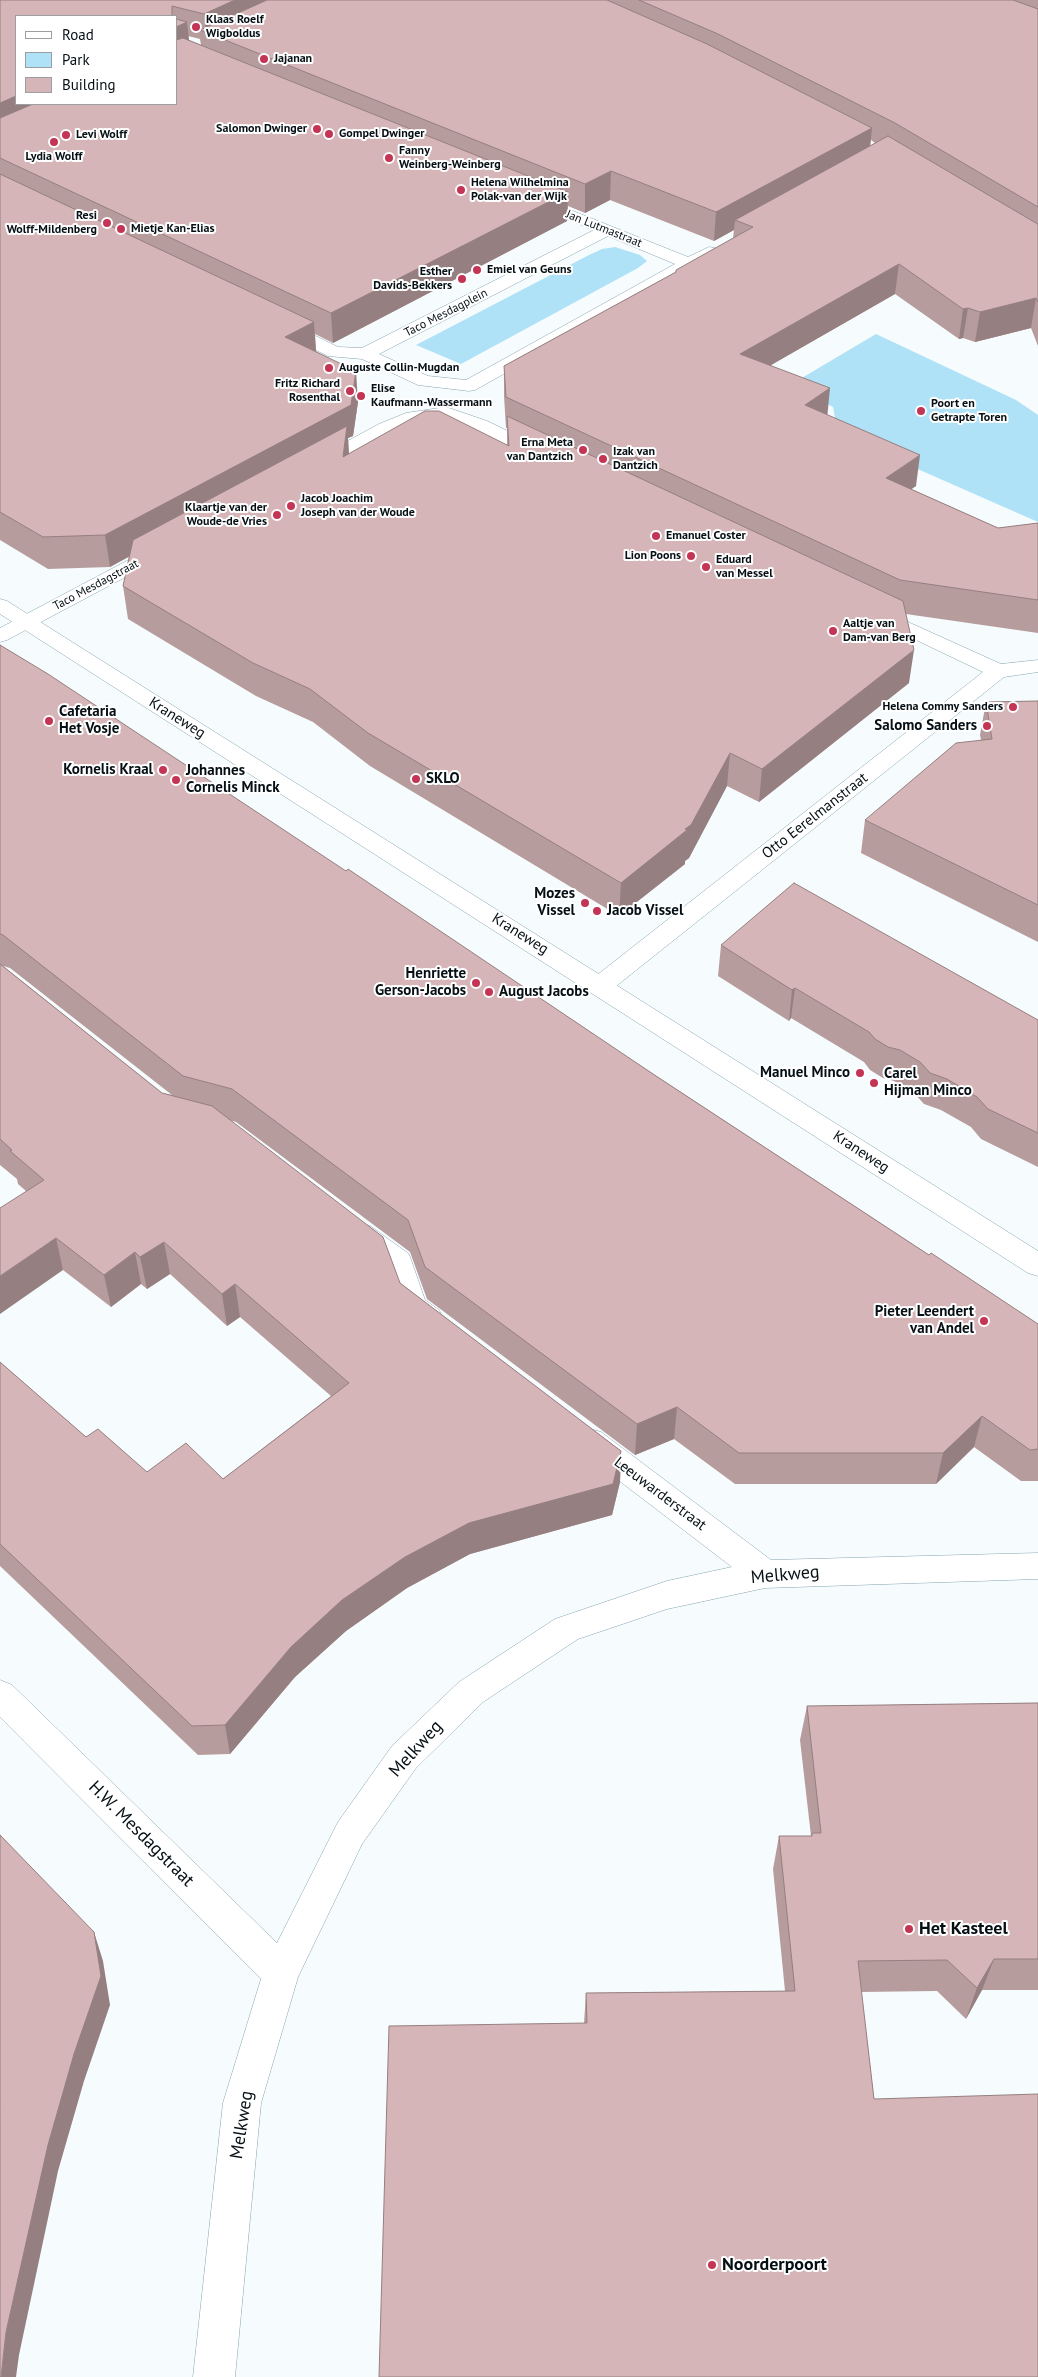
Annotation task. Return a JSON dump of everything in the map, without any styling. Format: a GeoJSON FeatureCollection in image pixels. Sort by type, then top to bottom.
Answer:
{"type":"FeatureCollection","features":[{"type":"Feature","properties":{"kind":"street","name":"Jan Lutmastraat"},"geometry":{"type":"LineString","coordinates":[[516,193],[688,264]]}},
{"type":"Feature","properties":{"kind":"street","name":"Taco Mesdagplein"},"geometry":{"type":"LineString","coordinates":[[365,354],[608,230]]}},
{"type":"Feature","properties":{"kind":"street"},"geometry":{"type":"LineString","coordinates":[[264,318],[334,352],[365,354],[424,381],[469,386],[722,245]]}},
{"type":"Feature","properties":{"kind":"street"},"geometry":{"type":"LineString","coordinates":[[298,476],[386,428],[413,417],[446,413],[480,425],[560,464]]}},
{"type":"Feature","properties":{"kind":"street","name":"Taco Mesdagstraat"},"geometry":{"type":"LineString","coordinates":[[0,636],[176,542]]}},
{"type":"Feature","properties":{"kind":"street","name":"Kraneweg"},"geometry":{"type":"LineString","coordinates":[[0,605],[1038,1265]]}},
{"type":"Feature","properties":{"kind":"street"},"geometry":{"type":"LineString","coordinates":[[864,608],[998,671],[1038,666]]}},
{"type":"Feature","properties":{"kind":"street","name":"Otto Eerelmanstraat"},"geometry":{"type":"LineString","coordinates":[[600,985],[998,671]]}},
{"type":"Feature","properties":{"kind":"street"},"geometry":{"type":"LineString","coordinates":[[336,1214],[399,1262],[413,1306],[452,1336]]}},
{"type":"Feature","properties":{"kind":"street","name":"Leeuwarderstraat"},"geometry":{"type":"LineString","coordinates":[[569,1425],[765,1574]]}},
{"type":"Feature","properties":{"kind":"street","name":"Melkweg"},"geometry":{"type":"LineString","coordinates":[[214,2377],[242,2103],[281,1973],[350,1833],[404,1757],[471,1692],[567,1629],[667,1595],[765,1574],[1038,1566]]}},
{"type":"Feature","properties":{"kind":"street","name":"H.W. Mesdagstraat"},"geometry":{"type":"LineString","coordinates":[[0,1695],[281,1973]]}},
{"type":"Feature","properties":{"kind":"green space"},"geometry":{"type":"Polygon","coordinates":[[[615,247],[640,255],[647,261],[638,268],[461,364],[416,345],[589,255],[602,249],[615,247]]]}},
{"type":"Feature","properties":{"kind":"green space"},"geometry":{"type":"Polygon","coordinates":[[[876,334],[1016,400],[1038,415],[1038,522],[838,434],[833,407],[790,385],[876,334]]]}},
{"type":"Feature","properties":{"kind":"building"},"geometry":{"type":"Polygon","coordinates":[[[0,0],[235,0],[204,14],[172,6],[172,15],[15,15],[15,96],[0,103],[0,0]]]}},
{"type":"Feature","properties":{"kind":"building"},"geometry":{"type":"Polygon","coordinates":[[[267,0],[607,0],[707,44],[872,128],[716,212],[611,171],[585,184],[200,30],[267,0]]]}},
{"type":"Feature","properties":{"kind":"building"},"geometry":{"type":"Polygon","coordinates":[[[639,0],[1013,0],[1038,9],[1038,207],[895,123],[718,34],[639,0]]]}},
{"type":"Feature","properties":{"kind":"building"},"geometry":{"type":"Polygon","coordinates":[[[178,20],[187,22],[178,26],[178,20]]]}},
{"type":"Feature","properties":{"kind":"building"},"geometry":{"type":"Polygon","coordinates":[[[183,38],[568,192],[331,313],[0,158],[0,118],[31,105],[178,105],[178,39],[183,38]]]}},
{"type":"Feature","properties":{"kind":"building"},"geometry":{"type":"Polygon","coordinates":[[[888,136],[1038,224],[1038,302],[1036,298],[980,312],[968,308],[963,309],[899,264],[740,354],[830,388],[805,405],[920,455],[886,478],[998,528],[1038,523],[1038,600],[900,580],[506,397],[504,366],[676,272],[676,270],[753,227],[735,220],[888,136]]]}},
{"type":"Feature","properties":{"kind":"building"},"geometry":{"type":"Polygon","coordinates":[[[0,174],[314,322],[285,337],[356,371],[351,405],[105,535],[43,537],[0,512],[0,174]]]}},
{"type":"Feature","properties":{"kind":"building"},"geometry":{"type":"Polygon","coordinates":[[[425,411],[439,411],[509,446],[507,416],[903,601],[914,650],[762,769],[730,753],[691,825],[685,829],[687,830],[621,883],[368,733],[310,689],[253,663],[123,586],[133,540],[347,426],[343,457],[425,411]]]}},
{"type":"Feature","properties":{"kind":"building"},"geometry":{"type":"Polygon","coordinates":[[[0,645],[48,674],[346,871],[348,869],[656,1076],[1038,1324],[1038,1449],[1030,1450],[982,1416],[943,1453],[739,1453],[677,1407],[637,1424],[425,1267],[408,1220],[232,1089],[183,1076],[0,934],[0,645]]]}},
{"type":"Feature","properties":{"kind":"building"},"geometry":{"type":"Polygon","coordinates":[[[1038,701],[1038,905],[865,820],[956,743],[992,739],[986,702],[1038,701]]]}},
{"type":"Feature","properties":{"kind":"building"},"geometry":{"type":"Polygon","coordinates":[[[794,883],[1038,1020],[1038,1133],[988,1109],[977,1097],[947,1079],[930,1073],[920,1062],[900,1050],[888,1047],[875,1039],[869,1032],[795,988],[792,990],[721,945],[794,883]]]}},
{"type":"Feature","properties":{"kind":"building"},"geometry":{"type":"Polygon","coordinates":[[[0,964],[162,1093],[212,1106],[383,1237],[400,1283],[621,1451],[613,1484],[469,1523],[405,1557],[342,1600],[291,1647],[225,1725],[192,1726],[0,1544],[0,1362],[86,1437],[98,1429],[147,1472],[186,1443],[223,1479],[349,1383],[235,1284],[222,1294],[164,1242],[140,1257],[135,1252],[104,1275],[56,1238],[0,1276],[0,1208],[44,1180],[10,1151],[12,1150],[0,1139],[0,964]]]}},
{"type":"Feature","properties":{"kind":"building","name":"Noorderpoort"},"geometry":{"type":"Polygon","coordinates":[[[1038,1703],[1038,1959],[994,1959],[977,1988],[947,1960],[858,1961],[874,2099],[1038,2094],[1038,2377],[379,2377],[389,2026],[587,2023],[586,1993],[795,1991],[779,1836],[812,1836],[812,1833],[821,1833],[807,1706],[1038,1703]]]}},
{"type":"Feature","properties":{"kind":"building"},"geometry":{"type":"Polygon","coordinates":[[[0,1835],[94,1932],[101,1976],[74,2054],[48,2145],[6,2332],[1,2377],[0,2377],[0,1835]]]}},
{"type":"Feature","properties":{"kind":"place","name":"Klaas Roelf Wigboldus"},"geometry":{"type":"Point","coordinates":[196,27]}},
{"type":"Feature","properties":{"kind":"place","name":"Jajanan"},"geometry":{"type":"Point","coordinates":[264,59]}},
{"type":"Feature","properties":{"kind":"place","name":"Salomon Dwinger"},"geometry":{"type":"Point","coordinates":[317,129]}},
{"type":"Feature","properties":{"kind":"place","name":"Gompel Dwinger"},"geometry":{"type":"Point","coordinates":[329,134]}},
{"type":"Feature","properties":{"kind":"place","name":"Levi Wolff"},"geometry":{"type":"Point","coordinates":[66,135]}},
{"type":"Feature","properties":{"kind":"place","name":"Lydia Wolff"},"geometry":{"type":"Point","coordinates":[54,142]}},
{"type":"Feature","properties":{"kind":"place","name":"Fanny Weinberg-Weinberg"},"geometry":{"type":"Point","coordinates":[389,158]}},
{"type":"Feature","properties":{"kind":"place","name":"Helena Wilhelmina Polak-van der Wijk"},"geometry":{"type":"Point","coordinates":[461,190]}},
{"type":"Feature","properties":{"kind":"place","name":"Resi Wolff-Mildenberg"},"geometry":{"type":"Point","coordinates":[107,223]}},
{"type":"Feature","properties":{"kind":"place","name":"Mietje Kan-Elias"},"geometry":{"type":"Point","coordinates":[121,229]}},
{"type":"Feature","properties":{"kind":"place","name":"Emiel van Geuns"},"geometry":{"type":"Point","coordinates":[477,270]}},
{"type":"Feature","properties":{"kind":"place","name":"Esther Davids-Bekkers"},"geometry":{"type":"Point","coordinates":[462,279]}},
{"type":"Feature","properties":{"kind":"place","name":"Auguste Collin-Mugdan"},"geometry":{"type":"Point","coordinates":[329,368]}},
{"type":"Feature","properties":{"kind":"place","name":"Fritz Richard Rosenthal"},"geometry":{"type":"Point","coordinates":[350,391]}},
{"type":"Feature","properties":{"kind":"place","name":"Elise Kaufmann-Wassermann"},"geometry":{"type":"Point","coordinates":[361,396]}},
{"type":"Feature","properties":{"kind":"place","name":"Poort en Getrapte Toren"},"geometry":{"type":"Point","coordinates":[921,411]}},
{"type":"Feature","properties":{"kind":"place","name":"Erna Meta van Dantzich"},"geometry":{"type":"Point","coordinates":[583,450]}},
{"type":"Feature","properties":{"kind":"place","name":"Izak van Dantzich"},"geometry":{"type":"Point","coordinates":[603,459]}},
{"type":"Feature","properties":{"kind":"place","name":"Jacob Joachim Joseph van der Woude"},"geometry":{"type":"Point","coordinates":[291,506]}},
{"type":"Feature","properties":{"kind":"place","name":"Klaartje van der Woude-de Vries"},"geometry":{"type":"Point","coordinates":[277,515]}},
{"type":"Feature","properties":{"kind":"place","name":"Emanuel Coster"},"geometry":{"type":"Point","coordinates":[656,536]}},
{"type":"Feature","properties":{"kind":"place","name":"Lion Poons"},"geometry":{"type":"Point","coordinates":[691,556]}},
{"type":"Feature","properties":{"kind":"place","name":"Eduard van Messel"},"geometry":{"type":"Point","coordinates":[706,567]}},
{"type":"Feature","properties":{"kind":"place","name":"Aaltje van Dam-van Berg"},"geometry":{"type":"Point","coordinates":[833,631]}},
{"type":"Feature","properties":{"kind":"place","name":"Helena Commy Sanders"},"geometry":{"type":"Point","coordinates":[1013,707]}},
{"type":"Feature","properties":{"kind":"place","name":"Cafetaria Het Vosje"},"geometry":{"type":"Point","coordinates":[49,721]}},
{"type":"Feature","properties":{"kind":"place","name":"Salomo Sanders"},"geometry":{"type":"Point","coordinates":[987,726]}},
{"type":"Feature","properties":{"kind":"place","name":"Kornelis Kraal"},"geometry":{"type":"Point","coordinates":[163,770]}},
{"type":"Feature","properties":{"kind":"place","name":"SKLO"},"geometry":{"type":"Point","coordinates":[416,779]}},
{"type":"Feature","properties":{"kind":"place","name":"Johannes Cornelis Minck"},"geometry":{"type":"Point","coordinates":[176,780]}},
{"type":"Feature","properties":{"kind":"place","name":"Mozes Vissel"},"geometry":{"type":"Point","coordinates":[585,903]}},
{"type":"Feature","properties":{"kind":"place","name":"Jacob Vissel"},"geometry":{"type":"Point","coordinates":[597,911]}},
{"type":"Feature","properties":{"kind":"place","name":"Henriette Gerson-Jacobs"},"geometry":{"type":"Point","coordinates":[476,983]}},
{"type":"Feature","properties":{"kind":"place","name":"August Jacobs"},"geometry":{"type":"Point","coordinates":[489,992]}},
{"type":"Feature","properties":{"kind":"place","name":"Manuel Minco"},"geometry":{"type":"Point","coordinates":[860,1073]}},
{"type":"Feature","properties":{"kind":"place","name":"Carel Hijman Minco"},"geometry":{"type":"Point","coordinates":[874,1083]}},
{"type":"Feature","properties":{"kind":"place","name":"Pieter Leendert van Andel"},"geometry":{"type":"Point","coordinates":[984,1321]}},
{"type":"Feature","properties":{"kind":"place","name":"Het Kasteel"},"geometry":{"type":"Point","coordinates":[909,1929]}},
{"type":"Feature","properties":{"kind":"place","name":"Noorderpoort"},"geometry":{"type":"Point","coordinates":[712,2265]}}]}
